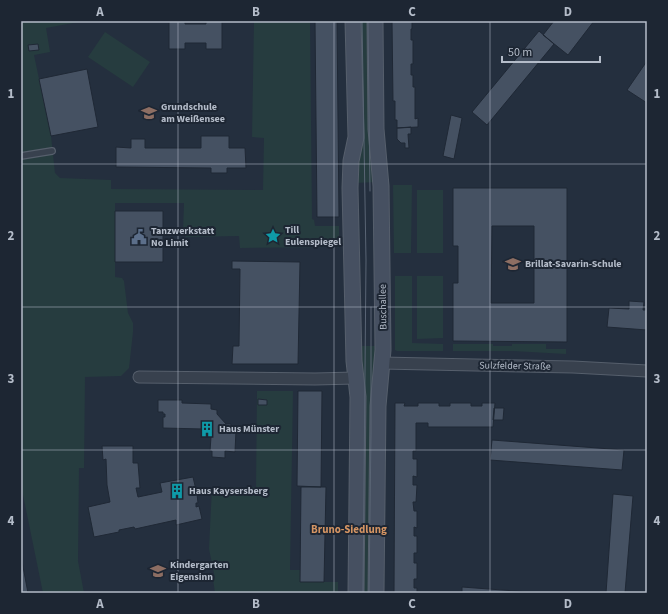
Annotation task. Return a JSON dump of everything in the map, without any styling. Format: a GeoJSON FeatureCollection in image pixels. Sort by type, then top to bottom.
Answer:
{"type":"FeatureCollection","features":[{"type":"Feature","properties":{"kind":"main road"},"geometry":{"type":"LineString","coordinates":[[353,21],[356,137],[351,161],[350,188],[355,378],[358,398],[356,593]]}},
{"type":"Feature","properties":{"kind":"main road","name":"Buschallee"},"geometry":{"type":"LineString","coordinates":[[375,21],[376,134],[381,186],[382,363],[378,406],[376,593]]}},
{"type":"Feature","properties":{"kind":"street","name":"Sulzfelder Straße"},"geometry":{"type":"LineString","coordinates":[[382,363],[573,367],[647,371]]}},
{"type":"Feature","properties":{"kind":"street"},"geometry":{"type":"LineString","coordinates":[[139,377],[355,378]]}},
{"type":"Feature","properties":{"kind":"lane"},"geometry":{"type":"LineString","coordinates":[[21,156],[52,151]]}},
{"type":"Feature","properties":{"kind":"green space"},"geometry":{"type":"Polygon","coordinates":[[[21,21],[84,21],[46,28],[50,52],[34,55],[51,136],[55,173],[60,178],[111,180],[111,189],[263,190],[264,138],[252,137],[254,21],[310,21],[312,219],[314,220],[315,226],[339,226],[339,247],[240,248],[239,236],[186,237],[183,232],[184,203],[115,203],[115,277],[122,278],[124,281],[128,313],[133,323],[133,332],[129,368],[121,376],[85,377],[84,468],[79,468],[78,561],[84,593],[43,593],[21,485],[21,21]]]}},
{"type":"Feature","properties":{"kind":"green space"},"geometry":{"type":"Polygon","coordinates":[[[358,21],[371,21],[377,182],[355,183],[358,21]]]}},
{"type":"Feature","properties":{"kind":"green space"},"geometry":{"type":"Polygon","coordinates":[[[105,32],[150,62],[133,87],[88,57],[105,32]]]}},
{"type":"Feature","properties":{"kind":"green space"},"geometry":{"type":"Polygon","coordinates":[[[393,185],[412,185],[411,253],[394,253],[393,185]]]}},
{"type":"Feature","properties":{"kind":"green space"},"geometry":{"type":"Polygon","coordinates":[[[417,190],[443,190],[443,253],[417,253],[417,190]]]}},
{"type":"Feature","properties":{"kind":"green space"},"geometry":{"type":"Polygon","coordinates":[[[395,276],[412,276],[412,343],[443,344],[443,351],[395,350],[395,276]]]}},
{"type":"Feature","properties":{"kind":"green space"},"geometry":{"type":"Polygon","coordinates":[[[417,276],[443,276],[443,338],[417,339],[417,276]]]}},
{"type":"Feature","properties":{"kind":"green space"},"geometry":{"type":"Polygon","coordinates":[[[453,344],[493,344],[493,346],[512,346],[512,344],[546,344],[546,349],[566,349],[566,354],[513,351],[453,351],[453,344]]]}},
{"type":"Feature","properties":{"kind":"green space"},"geometry":{"type":"Polygon","coordinates":[[[357,346],[379,346],[373,593],[359,593],[357,346]]]}},
{"type":"Feature","properties":{"kind":"green space"},"geometry":{"type":"Polygon","coordinates":[[[257,391],[293,391],[290,570],[300,570],[300,582],[338,582],[338,593],[215,593],[213,579],[215,578],[209,549],[212,487],[256,487],[257,391]]]}},
{"type":"Feature","properties":{"kind":"building"},"geometry":{"type":"Polygon","coordinates":[[[169,21],[185,21],[185,24],[206,24],[206,21],[222,21],[222,49],[206,49],[206,43],[185,43],[185,49],[169,49],[169,21]]]}},
{"type":"Feature","properties":{"kind":"building"},"geometry":{"type":"Polygon","coordinates":[[[315,21],[337,21],[339,217],[317,217],[315,21]]]}},
{"type":"Feature","properties":{"kind":"building"},"geometry":{"type":"Polygon","coordinates":[[[392,21],[412,21],[411,40],[413,40],[413,64],[411,64],[411,75],[413,75],[413,87],[415,87],[415,119],[418,118],[418,127],[397,128],[397,120],[395,120],[395,101],[393,101],[392,21]]]}},
{"type":"Feature","properties":{"kind":"building"},"geometry":{"type":"Polygon","coordinates":[[[554,21],[594,21],[568,55],[543,35],[554,21]]]}},
{"type":"Feature","properties":{"kind":"building"},"geometry":{"type":"Polygon","coordinates":[[[539,31],[554,44],[487,125],[472,112],[539,31]]]}},
{"type":"Feature","properties":{"kind":"building"},"geometry":{"type":"Polygon","coordinates":[[[38,44],[39,50],[29,51],[28,45],[38,44]]]}},
{"type":"Feature","properties":{"kind":"building"},"geometry":{"type":"Polygon","coordinates":[[[647,61],[647,103],[627,90],[647,61]]]}},
{"type":"Feature","properties":{"kind":"building"},"geometry":{"type":"Polygon","coordinates":[[[87,69],[98,127],[51,136],[39,79],[87,69]]]}},
{"type":"Feature","properties":{"kind":"building"},"geometry":{"type":"Polygon","coordinates":[[[451,115],[462,118],[454,159],[443,156],[451,115]]]}},
{"type":"Feature","properties":{"kind":"building"},"geometry":{"type":"Polygon","coordinates":[[[411,127],[411,134],[408,134],[409,148],[405,148],[405,143],[401,143],[397,139],[397,128],[411,127]]]}},
{"type":"Feature","properties":{"kind":"building"},"geometry":{"type":"Polygon","coordinates":[[[201,136],[229,136],[229,148],[245,148],[246,168],[227,168],[227,173],[211,173],[211,168],[116,167],[116,147],[131,148],[131,139],[145,139],[145,148],[201,148],[201,136]]]}},
{"type":"Feature","properties":{"kind":"building","name":"Brillat-Savarin-Schule"},"geometry":{"type":"Polygon","coordinates":[[[453,188],[567,188],[567,342],[453,341],[453,283],[458,283],[458,246],[453,246],[453,188]],[[492,226],[491,303],[534,303],[534,226],[492,226]]]}},
{"type":"Feature","properties":{"kind":"building","name":"Tanzwerkstatt No Limit"},"geometry":{"type":"Polygon","coordinates":[[[115,211],[163,211],[163,262],[115,262],[115,211]]]}},
{"type":"Feature","properties":{"kind":"building"},"geometry":{"type":"Polygon","coordinates":[[[232,261],[300,262],[298,364],[232,364],[233,346],[239,346],[240,269],[232,269],[232,261]]]}},
{"type":"Feature","properties":{"kind":"building"},"geometry":{"type":"Polygon","coordinates":[[[629,301],[644,302],[643,310],[647,310],[647,330],[607,327],[609,308],[629,309],[629,301]]]}},
{"type":"Feature","properties":{"kind":"building"},"geometry":{"type":"Polygon","coordinates":[[[298,391],[322,391],[321,487],[297,486],[298,391]]]}},
{"type":"Feature","properties":{"kind":"building"},"geometry":{"type":"Polygon","coordinates":[[[258,399],[267,400],[267,405],[258,405],[258,399]]]}},
{"type":"Feature","properties":{"kind":"building","name":"Haus Münster"},"geometry":{"type":"Polygon","coordinates":[[[158,400],[182,400],[182,403],[211,404],[211,409],[217,410],[217,414],[226,424],[231,424],[231,430],[236,430],[235,452],[225,451],[225,458],[212,457],[212,451],[210,451],[211,437],[203,429],[163,428],[163,417],[165,417],[165,414],[163,414],[163,412],[158,412],[158,400]]]}},
{"type":"Feature","properties":{"kind":"building"},"geometry":{"type":"Polygon","coordinates":[[[395,403],[405,403],[404,406],[418,406],[418,403],[439,403],[439,406],[450,406],[450,403],[471,403],[471,406],[482,406],[482,403],[495,403],[493,427],[428,427],[428,423],[416,423],[416,451],[413,451],[413,459],[417,459],[417,477],[413,476],[413,485],[417,485],[416,502],[413,502],[414,511],[417,511],[417,528],[414,527],[414,536],[417,536],[417,553],[414,553],[414,563],[417,563],[417,579],[414,579],[414,588],[417,588],[417,593],[394,593],[395,403]]]}},
{"type":"Feature","properties":{"kind":"building"},"geometry":{"type":"Polygon","coordinates":[[[494,408],[504,408],[503,420],[493,420],[494,408]]]}},
{"type":"Feature","properties":{"kind":"building"},"geometry":{"type":"Polygon","coordinates":[[[492,440],[624,450],[622,470],[490,460],[492,440]]]}},
{"type":"Feature","properties":{"kind":"building","name":"Haus Kaysersberg"},"geometry":{"type":"Polygon","coordinates":[[[102,446],[133,446],[133,463],[138,463],[140,488],[136,488],[138,497],[162,492],[160,483],[193,477],[196,490],[193,490],[194,494],[197,494],[198,503],[196,503],[196,507],[199,506],[202,519],[176,525],[176,520],[135,529],[134,527],[119,530],[119,532],[94,537],[88,507],[110,502],[107,485],[106,459],[103,460],[102,446]]]}},
{"type":"Feature","properties":{"kind":"building"},"geometry":{"type":"Polygon","coordinates":[[[301,487],[326,487],[324,582],[300,582],[301,487]]]}},
{"type":"Feature","properties":{"kind":"building"},"geometry":{"type":"Polygon","coordinates":[[[613,494],[633,496],[625,593],[606,593],[613,494]]]}},
{"type":"Feature","properties":{"kind":"building"},"geometry":{"type":"Polygon","coordinates":[[[21,556],[28,593],[21,593],[21,556]]]}},
{"type":"Feature","properties":{"kind":"building"},"geometry":{"type":"Polygon","coordinates":[[[462,587],[542,593],[462,593],[462,587]]]}},
{"type":"Feature","properties":{"kind":"tram line"},"geometry":{"type":"LineString","coordinates":[[362,21],[366,260],[363,593]]}},
{"type":"Feature","properties":{"kind":"tram line"},"geometry":{"type":"LineString","coordinates":[[368,21],[370,191]]}},
{"type":"Feature","properties":{"kind":"tram line"},"geometry":{"type":"LineString","coordinates":[[369,593],[371,307]]}},
{"type":"Feature","properties":{"kind":"place","name":"Grundschule am Weißensee"},"geometry":{"type":"Point","coordinates":[149,113]}},
{"type":"Feature","properties":{"kind":"place","name":"Till Eulenspiegel"},"geometry":{"type":"Point","coordinates":[273,236]}},
{"type":"Feature","properties":{"kind":"place","name":"Tanzwerkstatt No Limit"},"geometry":{"type":"Point","coordinates":[139,237]}},
{"type":"Feature","properties":{"kind":"place","name":"Brillat-Savarin-Schule"},"geometry":{"type":"Point","coordinates":[513,264]}},
{"type":"Feature","properties":{"kind":"place","name":"Haus Münster"},"geometry":{"type":"Point","coordinates":[207,429]}},
{"type":"Feature","properties":{"kind":"place","name":"Haus Kaysersberg"},"geometry":{"type":"Point","coordinates":[177,491]}},
{"type":"Feature","properties":{"kind":"place","name":"Kindergarten Eigensinn"},"geometry":{"type":"Point","coordinates":[158,571]}},
{"type":"Feature","properties":{"kind":"district","name":"Bruno-Siedlung"},"geometry":{"type":"Point","coordinates":[349,529]}}]}
